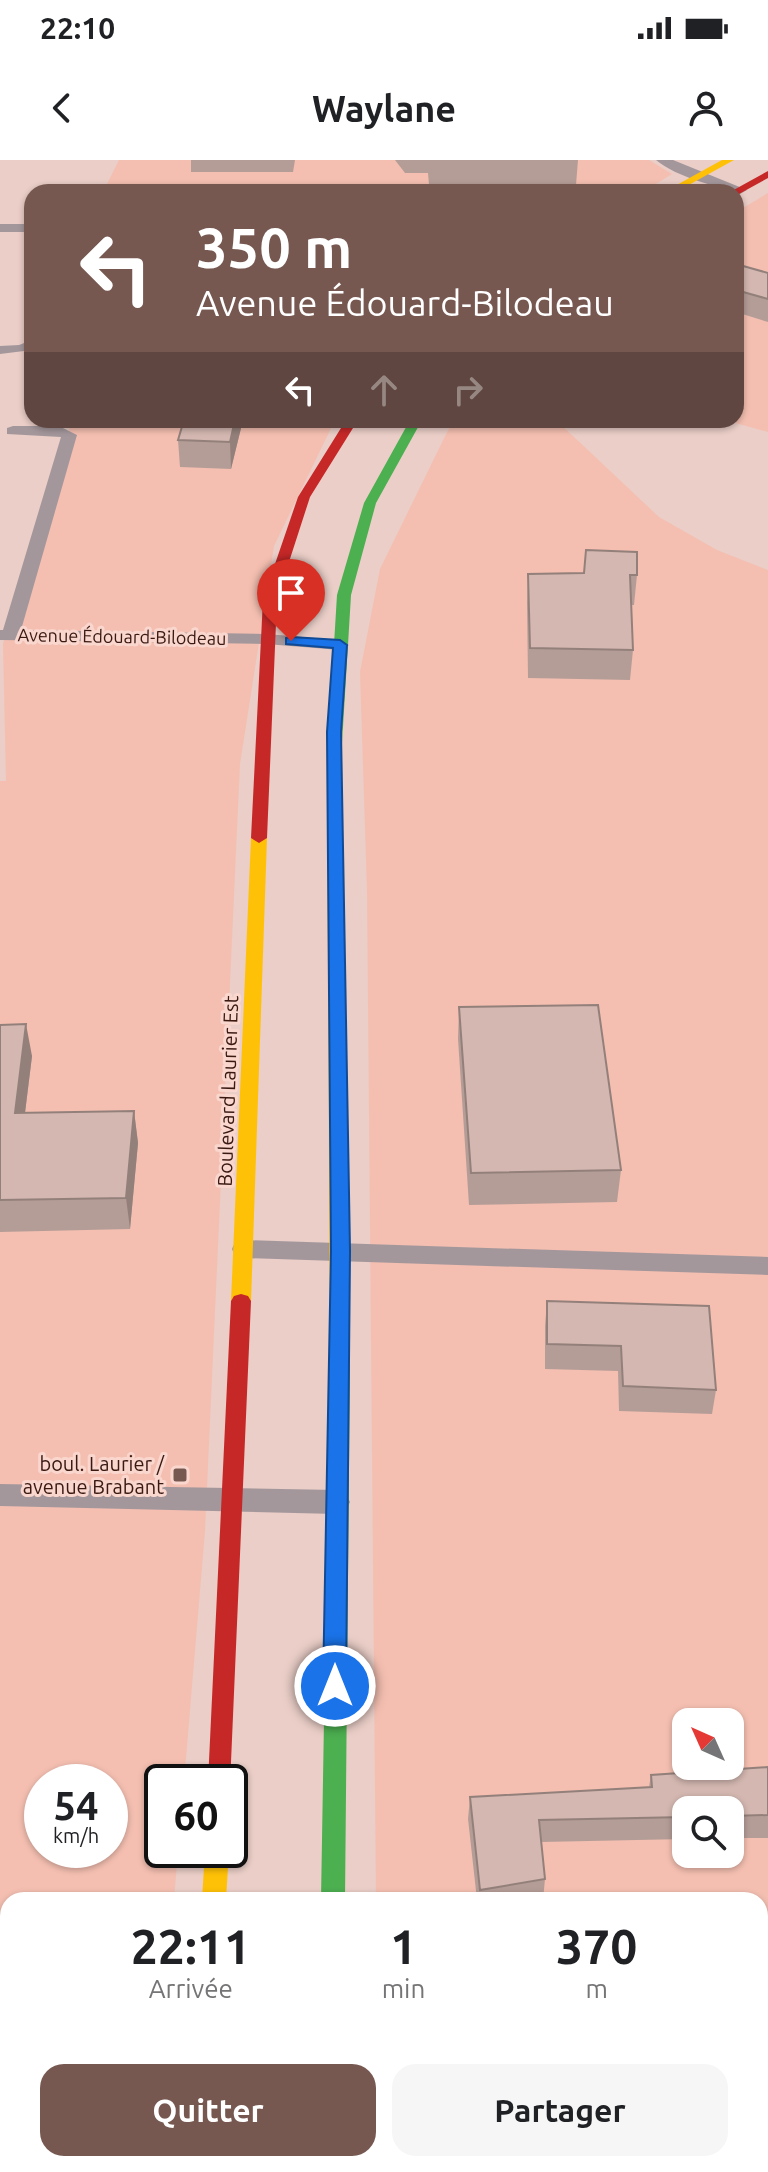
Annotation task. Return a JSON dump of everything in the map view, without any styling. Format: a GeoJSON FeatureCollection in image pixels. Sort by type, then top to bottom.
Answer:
{"type":"FeatureCollection","features":[{"type":"Feature","properties":{"kind":"main road"},"geometry":{"type":"LineString","coordinates":[[684,184],[729,160]]}},
{"type":"Feature","properties":{"kind":"main road"},"geometry":{"type":"LineString","coordinates":[[744,187],[768,174]]}},
{"type":"Feature","properties":{"kind":"main road","name":"Boulevard Laurier Est"},"geometry":{"type":"LineString","coordinates":[[221,1764],[234,1500],[266,639],[270,599],[304,497],[347,428]]}},
{"type":"Feature","properties":{"kind":"main road"},"geometry":{"type":"LineString","coordinates":[[333,1892],[341,1251],[334,732],[344,595],[370,503],[412,428]]}},
{"type":"Feature","properties":{"kind":"main road"},"geometry":{"type":"LineString","coordinates":[[214,1892],[216,1868]]}},
{"type":"Feature","properties":{"kind":"street"},"geometry":{"type":"LineString","coordinates":[[662,160],[719,184]]}},
{"type":"Feature","properties":{"kind":"street"},"geometry":{"type":"LineString","coordinates":[[0,228],[24,228]]}},
{"type":"Feature","properties":{"kind":"street"},"geometry":{"type":"LineString","coordinates":[[0,350],[24,348]]}},
{"type":"Feature","properties":{"kind":"street"},"geometry":{"type":"LineString","coordinates":[[5,635],[69,435],[59,431],[13,431]]}},
{"type":"Feature","properties":{"kind":"street","name":"Avenue Édouard-Bilodeau"},"geometry":{"type":"LineString","coordinates":[[5,635],[266,639],[340,645]]}},
{"type":"Feature","properties":{"kind":"street"},"geometry":{"type":"LineString","coordinates":[[244,1249],[768,1266]]}},
{"type":"Feature","properties":{"kind":"street"},"geometry":{"type":"LineString","coordinates":[[0,1495],[336,1502]]}},
{"type":"Feature","properties":{"kind":"shaded area"},"geometry":{"type":"Polygon","coordinates":[[[119,160],[649,160],[672,174],[656,184],[107,184],[119,160]]]}},
{"type":"Feature","properties":{"kind":"shaded area"},"geometry":{"type":"Polygon","coordinates":[[[768,193],[768,432],[744,425],[744,207],[768,193]]]}},
{"type":"Feature","properties":{"kind":"shaded area"},"geometry":{"type":"Polygon","coordinates":[[[70,428],[331,428],[274,546],[240,764],[205,1531],[186,1764],[144,1764],[144,1868],[177,1868],[175,1892],[0,1892],[0,781],[6,781],[3,644],[70,428]]]}},
{"type":"Feature","properties":{"kind":"shaded area"},"geometry":{"type":"Polygon","coordinates":[[[449,428],[564,428],[659,517],[717,550],[768,570],[768,1892],[376,1892],[367,891],[360,672],[380,569],[449,428]]]}},
{"type":"Feature","properties":{"kind":"building"},"geometry":{"type":"Polygon","coordinates":[[[744,266],[768,273],[768,299],[744,292],[744,266]]]}},
{"type":"Feature","properties":{"kind":"building"},"geometry":{"type":"Polygon","coordinates":[[[182,428],[233,428],[230,442],[178,440],[182,428]]]}},
{"type":"Feature","properties":{"kind":"building"},"geometry":{"type":"Polygon","coordinates":[[[586,550],[637,552],[637,575],[630,575],[633,650],[530,648],[528,574],[584,573],[586,550]]]}},
{"type":"Feature","properties":{"kind":"building"},"geometry":{"type":"Polygon","coordinates":[[[598,1005],[621,1170],[471,1173],[459,1007],[598,1005]]]}},
{"type":"Feature","properties":{"kind":"building"},"geometry":{"type":"Polygon","coordinates":[[[26,1024],[15,1113],[134,1111],[126,1198],[0,1200],[0,1025],[26,1024]]]}},
{"type":"Feature","properties":{"kind":"building"},"geometry":{"type":"Polygon","coordinates":[[[547,1301],[709,1306],[716,1390],[623,1386],[621,1346],[547,1344],[547,1301]]]}},
{"type":"Feature","properties":{"kind":"building"},"geometry":{"type":"Polygon","coordinates":[[[768,1767],[768,1815],[744,1816],[744,1796],[672,1796],[672,1817],[539,1820],[545,1879],[480,1890],[470,1797],[652,1787],[651,1775],[672,1774],[672,1780],[744,1780],[744,1769],[768,1767]]]}},
{"type":"Feature","properties":{"kind":"traffic: fast"},"geometry":{"type":"LineString","coordinates":[[334,760],[344,595],[370,503],[412,428]]}},
{"type":"Feature","properties":{"kind":"traffic: fast"},"geometry":{"type":"LineString","coordinates":[[333,1892],[340,1361]]}},
{"type":"Feature","properties":{"kind":"traffic: slow"},"geometry":{"type":"LineString","coordinates":[[684,184],[729,160]]}},
{"type":"Feature","properties":{"kind":"traffic: slow"},"geometry":{"type":"LineString","coordinates":[[334,760],[340,1361]]}},
{"type":"Feature","properties":{"kind":"traffic: slow"},"geometry":{"type":"LineString","coordinates":[[241,1301],[259,838]]}},
{"type":"Feature","properties":{"kind":"traffic: slow"},"geometry":{"type":"LineString","coordinates":[[214,1892],[216,1868]]}},
{"type":"Feature","properties":{"kind":"traffic: jam"},"geometry":{"type":"LineString","coordinates":[[744,187],[768,174]]}},
{"type":"Feature","properties":{"kind":"traffic: jam"},"geometry":{"type":"LineString","coordinates":[[259,838],[270,599],[304,497],[347,428]]}},
{"type":"Feature","properties":{"kind":"traffic: jam"},"geometry":{"type":"LineString","coordinates":[[221,1764],[241,1301]]}},
{"type":"Feature","properties":{"kind":"place","name":"boul. Laurier / avenue Brabant"},"geometry":{"type":"Point","coordinates":[180,1475]}},
{"type":"Feature","properties":{"kind":"route"},"geometry":{"type":"LineString","coordinates":[[291,641],[340,645],[334,732],[333,821],[341,1251],[335,1686]]}}]}
